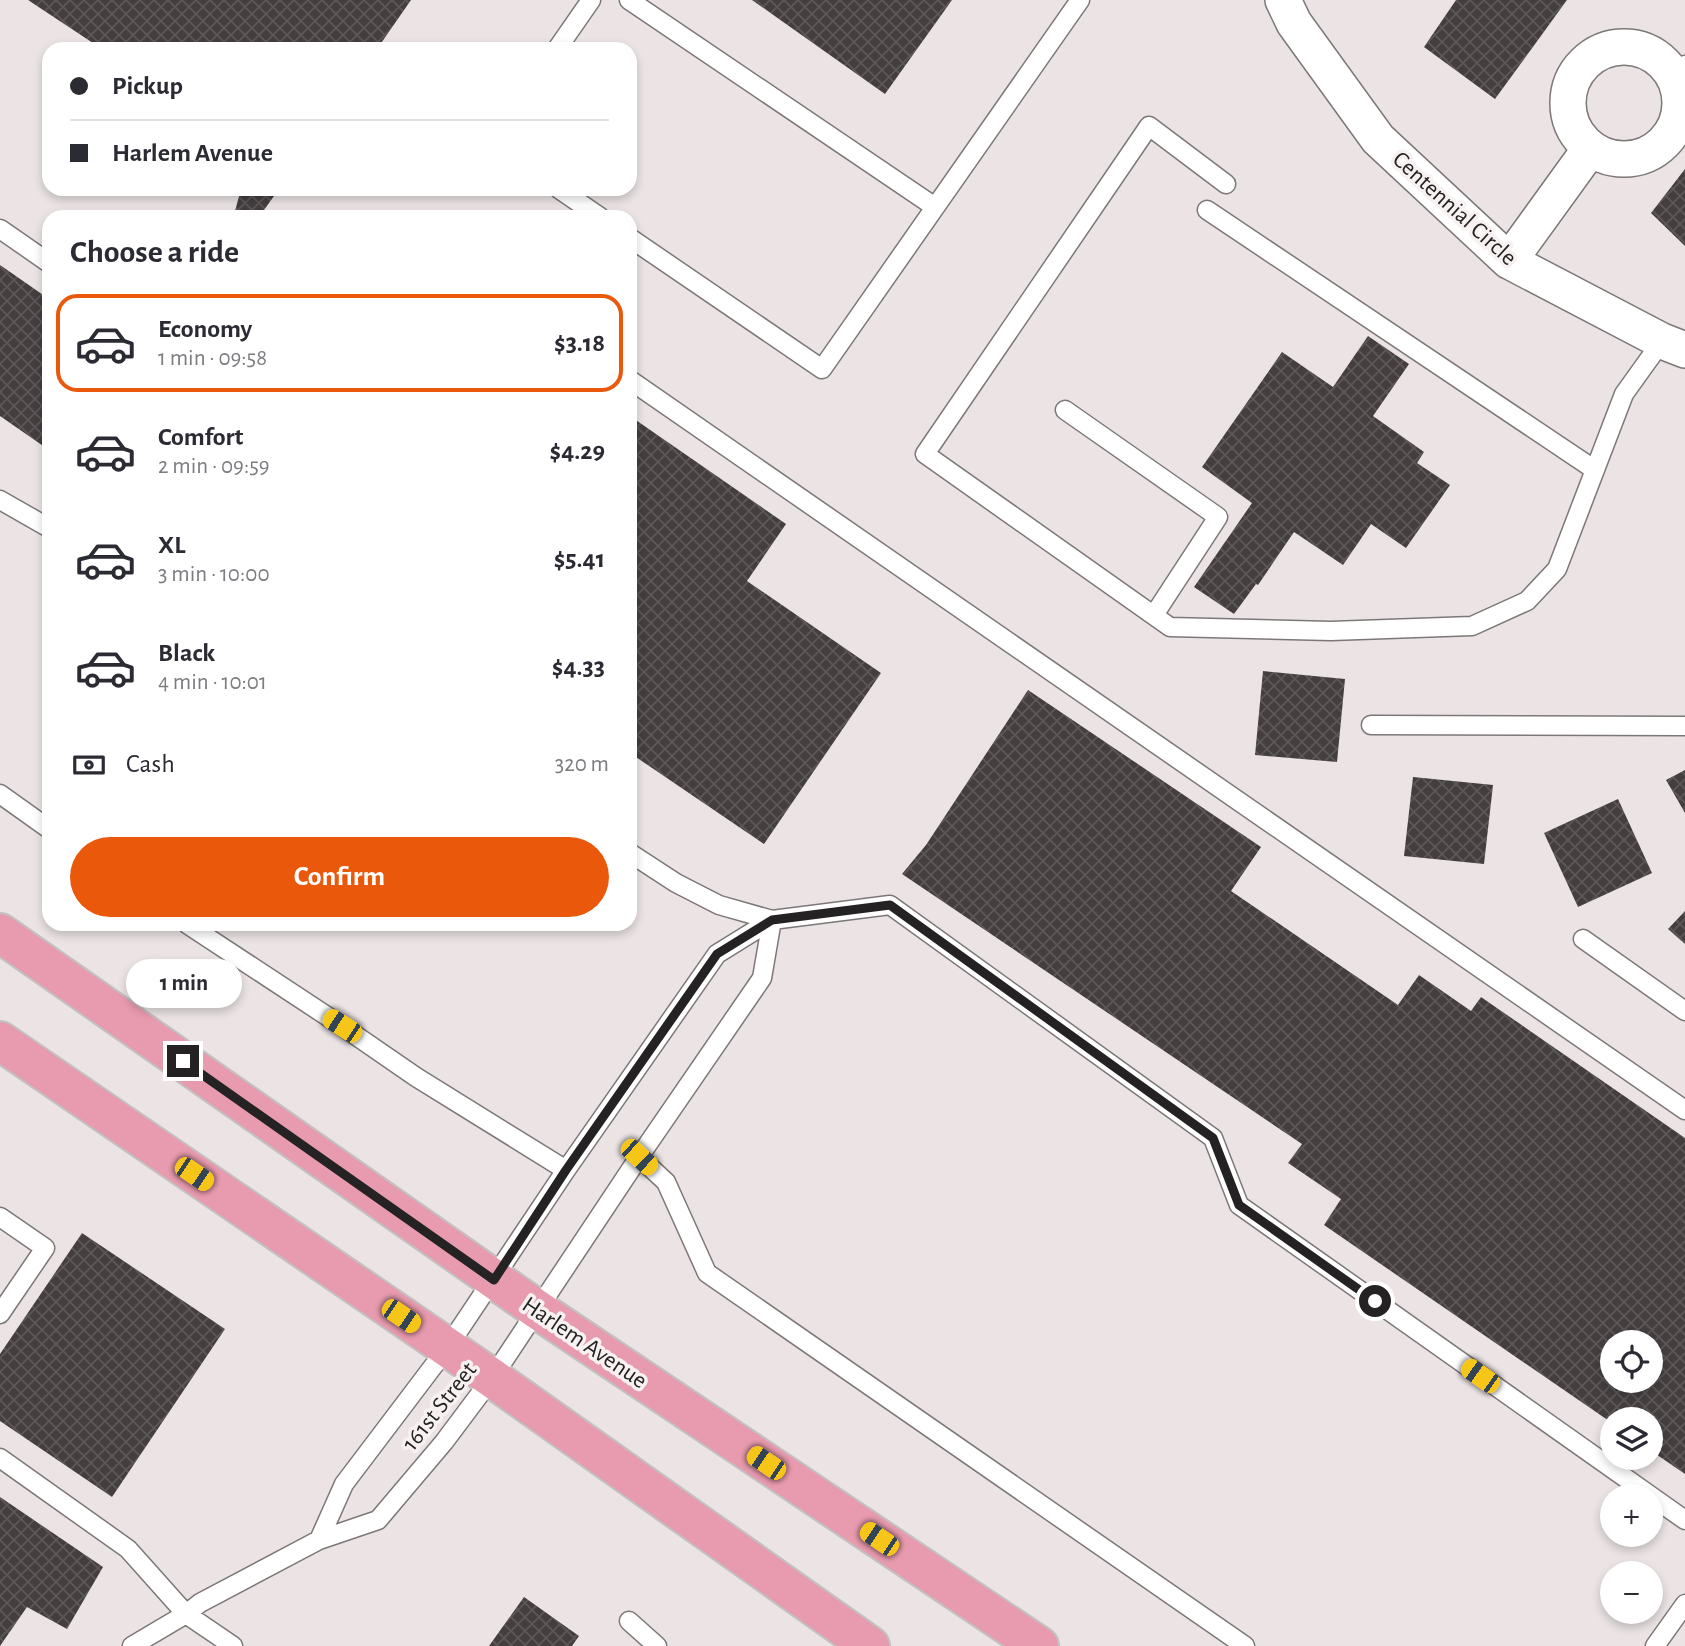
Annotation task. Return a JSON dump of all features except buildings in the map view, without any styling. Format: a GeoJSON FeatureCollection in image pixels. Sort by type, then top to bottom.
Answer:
{"type":"FeatureCollection","features":[{"type":"Feature","properties":{"kind":"main road","name":"Harlem Avenue"},"geometry":{"type":"LineString","coordinates":[[0,933],[494,1280],[1039,1646]]}},
{"type":"Feature","properties":{"kind":"main road"},"geometry":{"type":"LineString","coordinates":[[0,1041],[492,1378],[870,1646]]}},
{"type":"Feature","properties":{"kind":"street","name":"Centennial Circle"},"geometry":{"type":"LineString","coordinates":[[1283,0],[1294,23],[1378,139],[1509,261],[1674,346]]}},
{"type":"Feature","properties":{"kind":"street"},"geometry":{"type":"LineString","coordinates":[[1615,46],[1637,47],[1679,69],[1679,116],[1670,136],[1662,144],[1633,159],[1611,158],[1590,149],[1575,133],[1568,112],[1568,90],[1577,70],[1593,54],[1615,46]]}},
{"type":"Feature","properties":{"kind":"street"},"geometry":{"type":"LineString","coordinates":[[1509,261],[1590,149]]}},
{"type":"Feature","properties":{"kind":"lane"},"geometry":{"type":"LineString","coordinates":[[562,42],[591,0]]}},
{"type":"Feature","properties":{"kind":"lane"},"geometry":{"type":"LineString","coordinates":[[629,0],[935,207]]}},
{"type":"Feature","properties":{"kind":"lane"},"geometry":{"type":"LineString","coordinates":[[637,243],[822,369],[1080,0]]}},
{"type":"Feature","properties":{"kind":"lane"},"geometry":{"type":"LineString","coordinates":[[1226,184],[1149,126],[925,454],[1170,627],[1331,631],[1472,626],[1527,601],[1557,569],[1624,394],[1674,346]]}},
{"type":"Feature","properties":{"kind":"lane"},"geometry":{"type":"LineString","coordinates":[[569,196],[590,210]]}},
{"type":"Feature","properties":{"kind":"lane"},"geometry":{"type":"LineString","coordinates":[[1207,210],[1595,470]]}},
{"type":"Feature","properties":{"kind":"lane"},"geometry":{"type":"LineString","coordinates":[[0,229],[42,259]]}},
{"type":"Feature","properties":{"kind":"lane"},"geometry":{"type":"LineString","coordinates":[[637,385],[1685,1110]]}},
{"type":"Feature","properties":{"kind":"lane"},"geometry":{"type":"LineString","coordinates":[[1065,410],[1218,517],[1154,615]]}},
{"type":"Feature","properties":{"kind":"lane"},"geometry":{"type":"LineString","coordinates":[[0,500],[42,524]]}},
{"type":"Feature","properties":{"kind":"lane"},"geometry":{"type":"LineString","coordinates":[[1371,725],[1685,726]]}},
{"type":"Feature","properties":{"kind":"lane"},"geometry":{"type":"LineString","coordinates":[[0,794],[42,824]]}},
{"type":"Feature","properties":{"kind":"lane"},"geometry":{"type":"LineString","coordinates":[[637,858],[676,883],[719,905],[772,920],[890,905],[1213,1138],[1239,1205],[1685,1520]]}},
{"type":"Feature","properties":{"kind":"lane","name":"161st Street"},"geometry":{"type":"LineString","coordinates":[[132,1646],[200,1603],[319,1540],[378,1520],[444,1442],[492,1378],[762,978],[772,920]]}},
{"type":"Feature","properties":{"kind":"lane","name":"161st Street"},"geometry":{"type":"LineString","coordinates":[[319,1540],[344,1485],[447,1348],[566,1170],[717,954],[772,920]]}},
{"type":"Feature","properties":{"kind":"lane"},"geometry":{"type":"LineString","coordinates":[[198,931],[416,1077],[566,1170]]}},
{"type":"Feature","properties":{"kind":"lane"},"geometry":{"type":"LineString","coordinates":[[1583,939],[1685,1011]]}},
{"type":"Feature","properties":{"kind":"lane"},"geometry":{"type":"LineString","coordinates":[[639,1157],[666,1182],[707,1273],[1245,1646]]}},
{"type":"Feature","properties":{"kind":"lane"},"geometry":{"type":"LineString","coordinates":[[0,1217],[45,1248],[0,1314]]}},
{"type":"Feature","properties":{"kind":"lane"},"geometry":{"type":"LineString","coordinates":[[0,1458],[128,1549],[186,1614],[233,1646]]}},
{"type":"Feature","properties":{"kind":"lane"},"geometry":{"type":"LineString","coordinates":[[1655,1646],[1685,1604]]}},
{"type":"Feature","properties":{"kind":"lane"},"geometry":{"type":"LineString","coordinates":[[628,1621],[657,1646]]}},
{"type":"Feature","properties":{"kind":"route"},"geometry":{"type":"LineString","coordinates":[[183,1061],[494,1280],[566,1170],[717,954],[772,920],[890,905],[1213,1138],[1239,1205],[1375,1301]]}}]}
